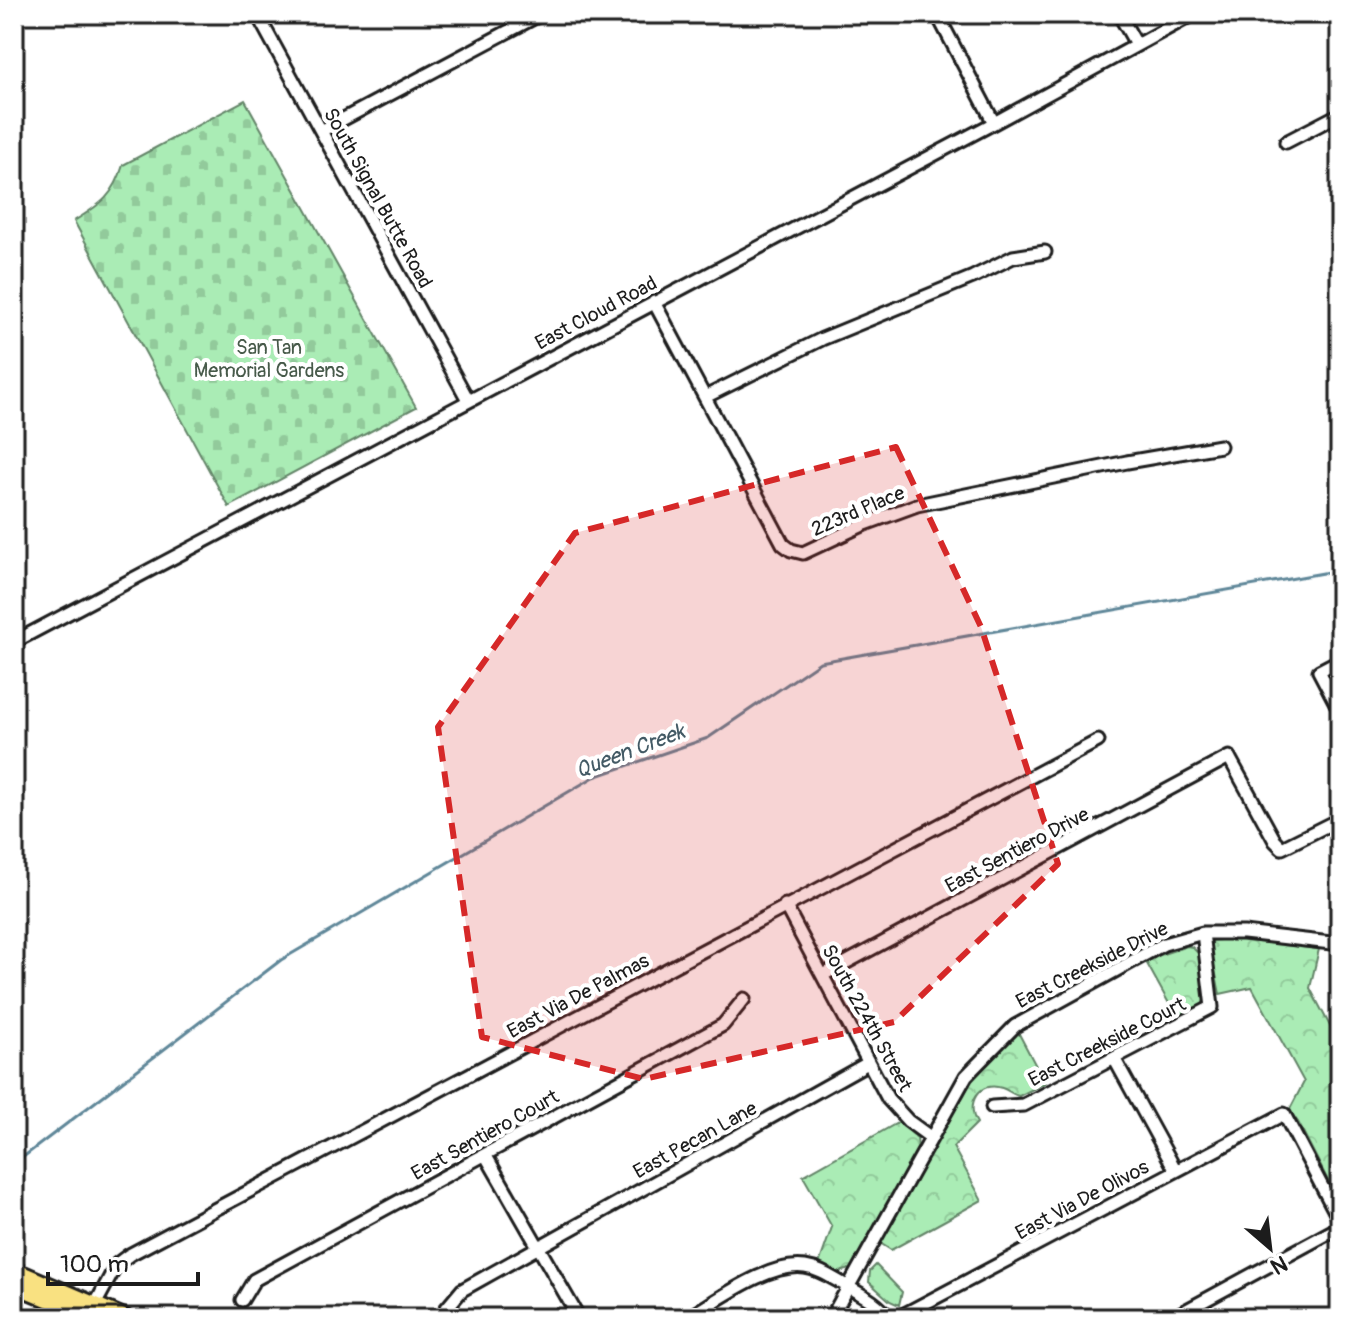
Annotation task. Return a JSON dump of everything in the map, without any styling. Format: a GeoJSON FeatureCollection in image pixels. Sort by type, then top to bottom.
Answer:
{"type":"FeatureCollection","features":[{"type":"Feature","properties":{"kind":"main road"},"geometry":{"type":"LineString","coordinates":[[14,1270],[94,1311]]}},
{"type":"Feature","properties":{"kind":"main road"},"geometry":{"type":"LineString","coordinates":[[14,1285],[126,1318]]}},
{"type":"Feature","properties":{"kind":"street","name":"South Signal Butte Road"},"geometry":{"type":"LineString","coordinates":[[257,14],[468,400]]}},
{"type":"Feature","properties":{"kind":"street"},"geometry":{"type":"LineString","coordinates":[[321,131],[541,14]]}},
{"type":"Feature","properties":{"kind":"street"},"geometry":{"type":"LineString","coordinates":[[937,14],[994,123]]}},
{"type":"Feature","properties":{"kind":"street"},"geometry":{"type":"LineString","coordinates":[[1119,14],[1136,44]]}},
{"type":"Feature","properties":{"kind":"street","name":"East Cloud Road"},"geometry":{"type":"LineString","coordinates":[[14,642],[1194,14]]}},
{"type":"Feature","properties":{"kind":"street"},"geometry":{"type":"LineString","coordinates":[[1286,142],[1340,114]]}},
{"type":"Feature","properties":{"kind":"street"},"geometry":{"type":"LineString","coordinates":[[705,397],[822,339],[973,277],[1013,257],[1045,252]]}},
{"type":"Feature","properties":{"kind":"street","name":"223rd Place"},"geometry":{"type":"LineString","coordinates":[[654,302],[783,544],[791,550],[803,553],[865,524],[917,505],[1220,446]]}},
{"type":"Feature","properties":{"kind":"street"},"geometry":{"type":"LineString","coordinates":[[1340,660],[1319,671],[1340,711]]}},
{"type":"Feature","properties":{"kind":"street","name":"East Via De Palmas"},"geometry":{"type":"LineString","coordinates":[[94,1311],[117,1264],[129,1255],[1098,741]]}},
{"type":"Feature","properties":{"kind":"street","name":"East Sentiero Drive"},"geometry":{"type":"LineString","coordinates":[[823,975],[1229,757],[1275,841],[1282,848],[1340,819]]}},
{"type":"Feature","properties":{"kind":"street","name":"South 224th Street"},"geometry":{"type":"LineString","coordinates":[[785,905],[888,1099],[930,1137]]}},
{"type":"Feature","properties":{"kind":"street","name":"East Creekside Drive"},"geometry":{"type":"LineString","coordinates":[[831,1318],[966,1076],[1015,1026],[1164,944],[1203,933],[1244,933],[1340,944]]}},
{"type":"Feature","properties":{"kind":"street","name":"East Creekside Court"},"geometry":{"type":"LineString","coordinates":[[992,1107],[1024,1105],[1212,1007],[1203,933]]}},
{"type":"Feature","properties":{"kind":"street","name":"East Sentiero Court"},"geometry":{"type":"LineString","coordinates":[[242,1300],[254,1280],[723,1025],[744,999]]}},
{"type":"Feature","properties":{"kind":"street"},"geometry":{"type":"LineString","coordinates":[[1114,1058],[1176,1171]]}},
{"type":"Feature","properties":{"kind":"street","name":"East Pecan Lane"},"geometry":{"type":"LineString","coordinates":[[446,1309],[462,1290],[868,1063]]}},
{"type":"Feature","properties":{"kind":"street","name":"East Via De Olivos"},"geometry":{"type":"LineString","coordinates":[[897,1318],[1284,1114],[1340,1221]]}},
{"type":"Feature","properties":{"kind":"street"},"geometry":{"type":"LineString","coordinates":[[486,1156],[579,1318]]}},
{"type":"Feature","properties":{"kind":"street"},"geometry":{"type":"LineString","coordinates":[[1172,1318],[1340,1227]]}},
{"type":"Feature","properties":{"kind":"street"},"geometry":{"type":"LineString","coordinates":[[687,1318],[761,1276],[788,1266],[809,1267],[848,1287],[869,1299],[889,1318]]}},
{"type":"Feature","properties":{"kind":"highlighted area"},"geometry":{"type":"Polygon","coordinates":[[[896,447],[981,627],[1058,864],[894,1022],[644,1079],[482,1037],[438,727],[575,533],[896,447]]]}},
{"type":"Feature","properties":{"kind":"green space","name":"San Tan Memorial Gardens"},"geometry":{"type":"Polygon","coordinates":[[[245,100],[416,407],[229,507],[74,221],[105,198],[123,165],[245,100]]]}},
{"type":"Feature","properties":{"kind":"green space"},"geometry":{"type":"Polygon","coordinates":[[[1232,939],[1319,949],[1310,988],[1340,1045],[1340,1204],[1298,1122],[1289,1111],[1304,1082],[1252,987],[1220,994],[1209,941],[1232,939]]]}},
{"type":"Feature","properties":{"kind":"green space"},"geometry":{"type":"Polygon","coordinates":[[[1187,946],[1199,954],[1206,995],[1202,1005],[1177,1018],[1145,960],[1187,946]]]}},
{"type":"Feature","properties":{"kind":"green space"},"geometry":{"type":"Polygon","coordinates":[[[1018,1032],[1045,1083],[1019,1096],[994,1086],[981,1091],[976,1095],[973,1108],[977,1123],[953,1147],[982,1200],[891,1250],[880,1243],[971,1082],[1006,1041],[1018,1032]]]}},
{"type":"Feature","properties":{"kind":"green space"},"geometry":{"type":"Polygon","coordinates":[[[899,1122],[917,1138],[918,1149],[853,1265],[836,1273],[819,1264],[832,1227],[803,1176],[899,1122]]]}},
{"type":"Feature","properties":{"kind":"green space"},"geometry":{"type":"Polygon","coordinates":[[[876,1265],[902,1292],[899,1305],[869,1282],[870,1271],[876,1265]]]}},
{"type":"Feature","properties":{"kind":"waterway","name":"Queen Creek"},"geometry":{"type":"LineString","coordinates":[[14,1164],[281,960],[594,777],[708,738],[820,662],[1340,570]]}}]}
